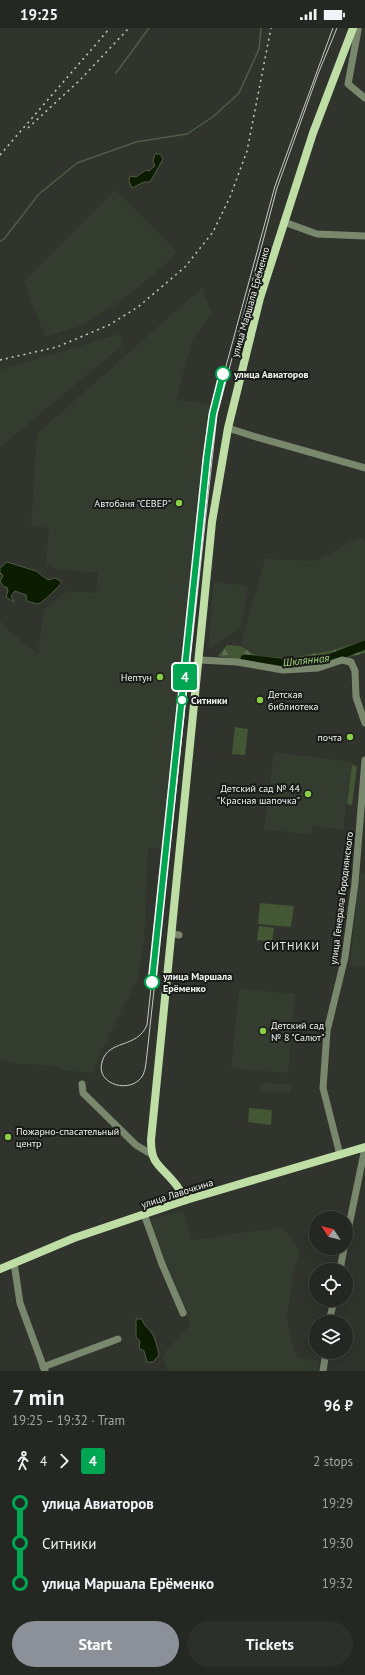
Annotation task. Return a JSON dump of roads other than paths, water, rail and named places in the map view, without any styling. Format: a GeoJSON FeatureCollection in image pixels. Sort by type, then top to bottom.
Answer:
{"type":"FeatureCollection","features":[{"type":"Feature","properties":{"kind":"main road","name":"улица Маршала Ерёменко"},"geometry":{"type":"LineString","coordinates":[[151,1154],[151,1140],[176,934],[212,522],[228,428],[260,298],[284,222],[313,133],[358,29]]}},
{"type":"Feature","properties":{"kind":"main road","name":"улица Лавочкина"},"geometry":{"type":"LineString","coordinates":[[0,1269],[74,1238],[144,1214],[186,1200],[365,1147]]}},
{"type":"Feature","properties":{"kind":"main road"},"geometry":{"type":"LineString","coordinates":[[151,1154],[157,1166],[173,1181],[186,1200]]}},
{"type":"Feature","properties":{"kind":"street"},"geometry":{"type":"LineString","coordinates":[[358,29],[348,84],[365,98]]}},
{"type":"Feature","properties":{"kind":"street"},"geometry":{"type":"LineString","coordinates":[[284,222],[317,234],[365,236]]}},
{"type":"Feature","properties":{"kind":"street"},"geometry":{"type":"LineString","coordinates":[[228,428],[365,468]]}},
{"type":"Feature","properties":{"kind":"street"},"geometry":{"type":"LineString","coordinates":[[200,660],[237,662],[283,670],[318,668],[342,660],[351,662],[355,671],[356,697],[365,724]]}},
{"type":"Feature","properties":{"kind":"street","name":"улица Генерала Городнянского"},"geometry":{"type":"LineString","coordinates":[[340,1155],[323,1083],[327,1031],[345,958],[355,883],[365,760]]}},
{"type":"Feature","properties":{"kind":"street"},"geometry":{"type":"LineString","coordinates":[[82,1084],[83,1093],[136,1146],[151,1154]]}},
{"type":"Feature","properties":{"kind":"street"},"geometry":{"type":"LineString","coordinates":[[352,1211],[365,1147]]}},
{"type":"Feature","properties":{"kind":"street"},"geometry":{"type":"LineString","coordinates":[[144,1214],[162,1264],[183,1313]]}},
{"type":"Feature","properties":{"kind":"street"},"geometry":{"type":"LineString","coordinates":[[14,1264],[20,1303],[44,1369],[118,1338]]}},
{"type":"Feature","properties":{"kind":"street"},"geometry":{"type":"LineString","coordinates":[[323,1371],[325,1359]]}},
{"type":"Feature","properties":{"kind":"waterway"},"geometry":{"type":"LineString","coordinates":[[116,73],[149,28]]}},
{"type":"Feature","properties":{"kind":"waterway"},"geometry":{"type":"LineString","coordinates":[[0,241],[4,239],[39,194],[77,163],[136,142],[187,134],[214,116],[239,93],[259,49],[261,28]]}},
{"type":"Feature","properties":{"kind":"waterway","name":"Шклянная"},"geometry":{"type":"LineString","coordinates":[[245,659],[289,664],[329,659],[365,645]]}},
{"type":"Feature","properties":{"kind":"tram line"},"geometry":{"type":"LineString","coordinates":[[333,28],[275,186],[213,414],[147,1025],[137,1038],[110,1050],[105,1055],[101,1070],[104,1077],[116,1085],[131,1085],[138,1081],[143,1075],[146,1065],[217,415],[277,188],[318,74],[337,28]]}},
{"type":"Feature","properties":{"kind":"tram line","name":"4"},"geometry":{"type":"LineString","coordinates":[[152,982],[207,458],[213,414],[223,374]]}},
{"type":"Feature","properties":{"kind":"railway"},"geometry":{"type":"LineString","coordinates":[[0,155],[110,28]]}},
{"type":"Feature","properties":{"kind":"railway"},"geometry":{"type":"LineString","coordinates":[[28,128],[80,80],[129,28]]}},
{"type":"Feature","properties":{"kind":"railway"},"geometry":{"type":"LineString","coordinates":[[0,360],[57,347],[109,325],[138,307],[185,267],[213,232],[230,197],[247,151],[271,28]]}},
{"type":"Feature","properties":{"kind":"place","name":"улица Авиаторов"},"geometry":{"type":"Point","coordinates":[223,374]}},
{"type":"Feature","properties":{"kind":"place","name":"Автобаня \"СЕВЕР\""},"geometry":{"type":"Point","coordinates":[179,503]}},
{"type":"Feature","properties":{"kind":"place","name":"Нептун"},"geometry":{"type":"Point","coordinates":[160,677]}},
{"type":"Feature","properties":{"kind":"place","name":"Ситники"},"geometry":{"type":"Point","coordinates":[182,700]}},
{"type":"Feature","properties":{"kind":"place","name":"Детская библиотека"},"geometry":{"type":"Point","coordinates":[260,700]}},
{"type":"Feature","properties":{"kind":"place","name":"почта"},"geometry":{"type":"Point","coordinates":[350,737]}},
{"type":"Feature","properties":{"kind":"place","name":"Детский сад № 44 \"Красная шапочка\""},"geometry":{"type":"Point","coordinates":[308,794]}},
{"type":"Feature","properties":{"kind":"place","name":"улица Маршала Ерёменко"},"geometry":{"type":"Point","coordinates":[152,982]}},
{"type":"Feature","properties":{"kind":"place","name":"Детский сад № 8 \"Салют\""},"geometry":{"type":"Point","coordinates":[263,1031]}},
{"type":"Feature","properties":{"kind":"place","name":"Пожарно-спасательный центр"},"geometry":{"type":"Point","coordinates":[8,1137]}},
{"type":"Feature","properties":{"kind":"district","name":"СИТНИКИ"},"geometry":{"type":"Point","coordinates":[292,946]}}]}
